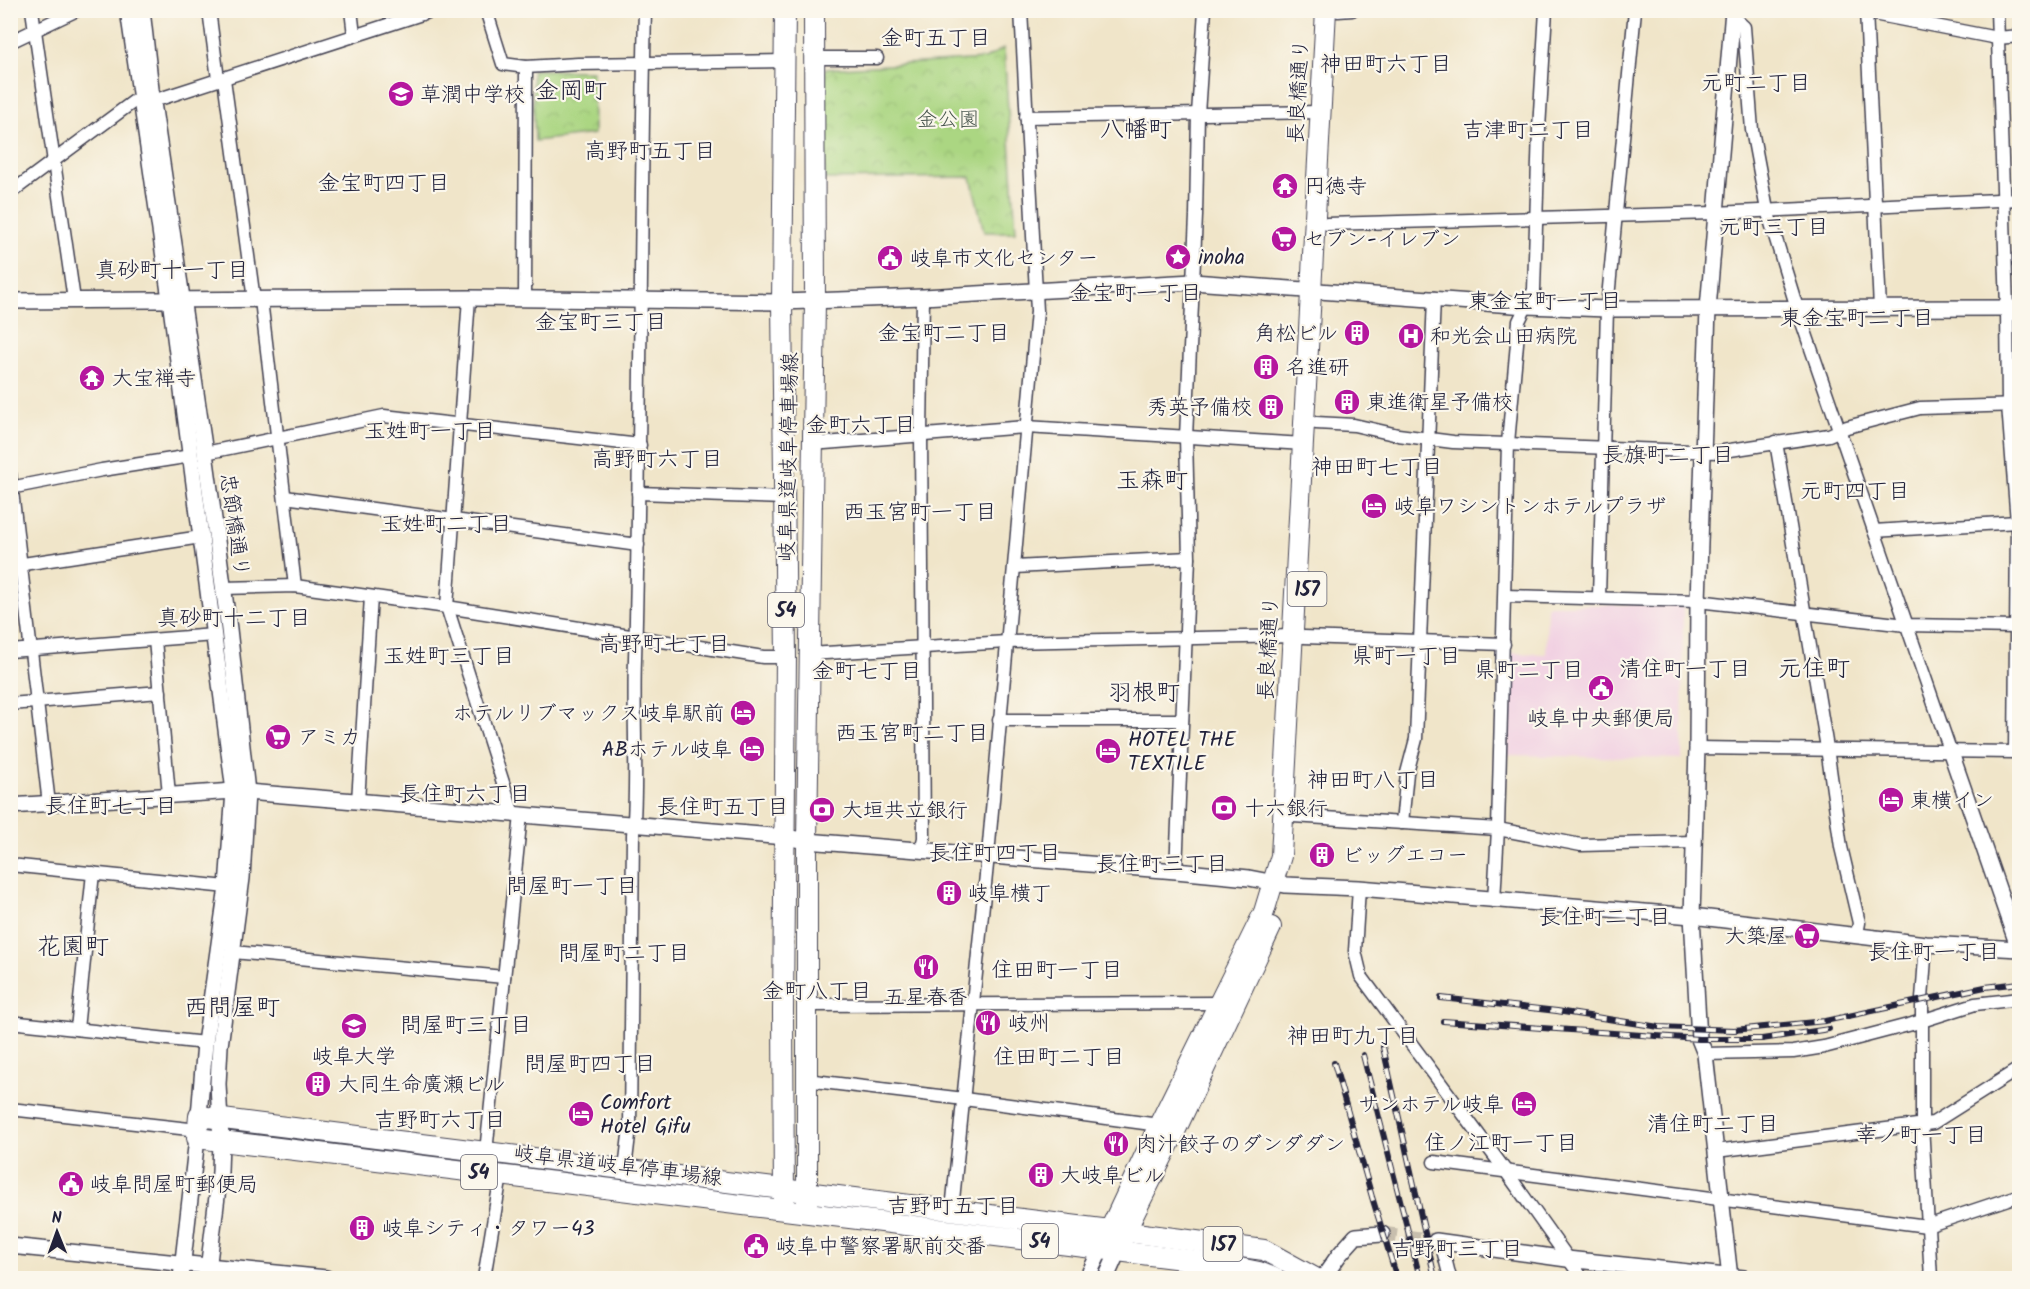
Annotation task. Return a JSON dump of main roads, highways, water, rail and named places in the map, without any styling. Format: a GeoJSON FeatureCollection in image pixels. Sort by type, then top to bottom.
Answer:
{"type":"FeatureCollection","features":[{"type":"Feature","properties":{"kind":"main road","name":"岐阜県道岐阜停車場線"},"geometry":{"type":"LineString","coordinates":[[784,1209],[786,657],[782,302],[785,10]]}},
{"type":"Feature","properties":{"kind":"main road","name":"岐阜県道岐阜停車場線"},"geometry":{"type":"LineString","coordinates":[[807,1212],[807,841],[815,301],[814,10]]}},
{"type":"Feature","properties":{"kind":"main road","name":"長良橋通り"},"geometry":{"type":"LineString","coordinates":[[1109,1250],[1254,965],[1276,914],[1316,423],[1320,112],[1326,10]]}},
{"type":"Feature","properties":{"kind":"main road","name":"長良橋通り"},"geometry":{"type":"LineString","coordinates":[[1118,1231],[1159,1125],[1291,856],[1304,444],[1327,224],[1338,11]]}},
{"type":"Feature","properties":{"kind":"main road","name":"岐阜県道岐阜停車場線"},"geometry":{"type":"LineString","coordinates":[[1109,1250],[221,1141],[198,1128],[220,1118],[1118,1231]]}},
{"type":"Feature","properties":{"kind":"main road","name":"157"},"geometry":{"type":"LineString","coordinates":[[1118,1231],[1264,1250],[1315,1278]]}},
{"type":"Feature","properties":{"kind":"main road","name":"157"},"geometry":{"type":"LineString","coordinates":[[1109,1250],[1215,1263],[1259,1272],[1274,1278]]}},
{"type":"Feature","properties":{"kind":"tunnel"},"geometry":{"type":"LineString","coordinates":[[1382,1234],[1436,1241]]}},
{"type":"Feature","properties":{"kind":"railway"},"geometry":{"type":"LineString","coordinates":[[1441,998],[1557,1011],[1659,1027],[1734,1030],[1825,1021],[1985,987],[2020,983]]}},
{"type":"Feature","properties":{"kind":"railway"},"geometry":{"type":"LineString","coordinates":[[1443,1021],[1699,1039],[1762,1039],[1829,1029]]}},
{"type":"Feature","properties":{"kind":"railway"},"geometry":{"type":"LineString","coordinates":[[1383,1047],[1435,1278]]}},
{"type":"Feature","properties":{"kind":"railway"},"geometry":{"type":"LineString","coordinates":[[1363,1055],[1420,1278]]}},
{"type":"Feature","properties":{"kind":"railway"},"geometry":{"type":"LineString","coordinates":[[1334,1063],[1397,1278]]}},
{"type":"Feature","properties":{"kind":"place","name":"草潤中学校"},"geometry":{"type":"Point","coordinates":[401,94]}},
{"type":"Feature","properties":{"kind":"place","name":"円徳寺"},"geometry":{"type":"Point","coordinates":[1285,186]}},
{"type":"Feature","properties":{"kind":"place","name":"セブン-イレブン"},"geometry":{"type":"Point","coordinates":[1284,239]}},
{"type":"Feature","properties":{"kind":"place","name":"inoha"},"geometry":{"type":"Point","coordinates":[1178,257]}},
{"type":"Feature","properties":{"kind":"place","name":"岐阜市文化センター"},"geometry":{"type":"Point","coordinates":[890,258]}},
{"type":"Feature","properties":{"kind":"place","name":"角松ビル"},"geometry":{"type":"Point","coordinates":[1357,333]}},
{"type":"Feature","properties":{"kind":"place","name":"和光会山田病院"},"geometry":{"type":"Point","coordinates":[1411,336]}},
{"type":"Feature","properties":{"kind":"place","name":"名進研"},"geometry":{"type":"Point","coordinates":[1266,367]}},
{"type":"Feature","properties":{"kind":"place","name":"大宝禅寺"},"geometry":{"type":"Point","coordinates":[92,378]}},
{"type":"Feature","properties":{"kind":"place","name":"東進衛星予備校"},"geometry":{"type":"Point","coordinates":[1347,402]}},
{"type":"Feature","properties":{"kind":"place","name":"秀英予備校"},"geometry":{"type":"Point","coordinates":[1271,407]}},
{"type":"Feature","properties":{"kind":"place","name":"岐阜ワシントンホテルプラザ"},"geometry":{"type":"Point","coordinates":[1374,506]}},
{"type":"Feature","properties":{"kind":"place","name":"岐阜中央郵便局"},"geometry":{"type":"Point","coordinates":[1601,688]}},
{"type":"Feature","properties":{"kind":"place","name":"ホテルリブマックス岐阜駅前"},"geometry":{"type":"Point","coordinates":[743,713]}},
{"type":"Feature","properties":{"kind":"place","name":"アミカ"},"geometry":{"type":"Point","coordinates":[278,737]}},
{"type":"Feature","properties":{"kind":"place","name":"ABホテル岐阜"},"geometry":{"type":"Point","coordinates":[752,749]}},
{"type":"Feature","properties":{"kind":"place","name":"HOTEL THE TEXTILE"},"geometry":{"type":"Point","coordinates":[1108,751]}},
{"type":"Feature","properties":{"kind":"place","name":"東横イン"},"geometry":{"type":"Point","coordinates":[1891,800]}},
{"type":"Feature","properties":{"kind":"place","name":"十六銀行"},"geometry":{"type":"Point","coordinates":[1224,808]}},
{"type":"Feature","properties":{"kind":"place","name":"大垣共立銀行"},"geometry":{"type":"Point","coordinates":[822,810]}},
{"type":"Feature","properties":{"kind":"place","name":"ビッグエコー"},"geometry":{"type":"Point","coordinates":[1322,855]}},
{"type":"Feature","properties":{"kind":"place","name":"岐阜横丁"},"geometry":{"type":"Point","coordinates":[949,893]}},
{"type":"Feature","properties":{"kind":"place","name":"大築屋"},"geometry":{"type":"Point","coordinates":[1807,936]}},
{"type":"Feature","properties":{"kind":"place","name":"五星春香"},"geometry":{"type":"Point","coordinates":[926,967]}},
{"type":"Feature","properties":{"kind":"place","name":"岐州"},"geometry":{"type":"Point","coordinates":[988,1023]}},
{"type":"Feature","properties":{"kind":"place","name":"岐阜大学"},"geometry":{"type":"Point","coordinates":[354,1026]}},
{"type":"Feature","properties":{"kind":"place","name":"大同生命廣瀬ビル"},"geometry":{"type":"Point","coordinates":[318,1084]}},
{"type":"Feature","properties":{"kind":"place","name":"サンホテル岐阜"},"geometry":{"type":"Point","coordinates":[1524,1104]}},
{"type":"Feature","properties":{"kind":"place","name":"Comfort Hotel Gifu"},"geometry":{"type":"Point","coordinates":[581,1114]}},
{"type":"Feature","properties":{"kind":"place","name":"肉汁餃子のダンダダン"},"geometry":{"type":"Point","coordinates":[1116,1144]}},
{"type":"Feature","properties":{"kind":"place","name":"大岐阜ビル"},"geometry":{"type":"Point","coordinates":[1041,1175]}},
{"type":"Feature","properties":{"kind":"place","name":"岐阜問屋町郵便局"},"geometry":{"type":"Point","coordinates":[71,1184]}},
{"type":"Feature","properties":{"kind":"place","name":"岐阜シティ・タワー43"},"geometry":{"type":"Point","coordinates":[362,1228]}},
{"type":"Feature","properties":{"kind":"place","name":"岐阜中警察署駅前交番"},"geometry":{"type":"Point","coordinates":[756,1246]}},
{"type":"Feature","properties":{"kind":"district","name":"金町五丁目"},"geometry":{"type":"Point","coordinates":[936,37]}},
{"type":"Feature","properties":{"kind":"district","name":"神田町六丁目"},"geometry":{"type":"Point","coordinates":[1386,63]}},
{"type":"Feature","properties":{"kind":"district","name":"元町二丁目"},"geometry":{"type":"Point","coordinates":[1756,82]}},
{"type":"Feature","properties":{"kind":"district","name":"金岡町"},"geometry":{"type":"Point","coordinates":[571,90]}},
{"type":"Feature","properties":{"kind":"district","name":"八幡町"},"geometry":{"type":"Point","coordinates":[1136,129]}},
{"type":"Feature","properties":{"kind":"district","name":"吉津町二丁目"},"geometry":{"type":"Point","coordinates":[1528,129]}},
{"type":"Feature","properties":{"kind":"district","name":"高野町五丁目"},"geometry":{"type":"Point","coordinates":[650,150]}},
{"type":"Feature","properties":{"kind":"district","name":"金宝町四丁目"},"geometry":{"type":"Point","coordinates":[384,182]}},
{"type":"Feature","properties":{"kind":"district","name":"元町三丁目"},"geometry":{"type":"Point","coordinates":[1774,226]}},
{"type":"Feature","properties":{"kind":"district","name":"真砂町十一丁目"},"geometry":{"type":"Point","coordinates":[172,269]}},
{"type":"Feature","properties":{"kind":"district","name":"金宝町一丁目"},"geometry":{"type":"Point","coordinates":[1136,292]}},
{"type":"Feature","properties":{"kind":"district","name":"東金宝町一丁目"},"geometry":{"type":"Point","coordinates":[1545,300]}},
{"type":"Feature","properties":{"kind":"district","name":"東金宝町二丁目"},"geometry":{"type":"Point","coordinates":[1857,317]}},
{"type":"Feature","properties":{"kind":"district","name":"金宝町三丁目"},"geometry":{"type":"Point","coordinates":[601,321]}},
{"type":"Feature","properties":{"kind":"district","name":"金宝町二丁目"},"geometry":{"type":"Point","coordinates":[944,332]}},
{"type":"Feature","properties":{"kind":"district","name":"金町六丁目"},"geometry":{"type":"Point","coordinates":[861,424]}},
{"type":"Feature","properties":{"kind":"district","name":"玉姓町一丁目"},"geometry":{"type":"Point","coordinates":[430,430]}},
{"type":"Feature","properties":{"kind":"district","name":"長旗町二丁目"},"geometry":{"type":"Point","coordinates":[1668,454]}},
{"type":"Feature","properties":{"kind":"district","name":"高野町六丁目"},"geometry":{"type":"Point","coordinates":[657,458]}},
{"type":"Feature","properties":{"kind":"district","name":"神田町七丁目"},"geometry":{"type":"Point","coordinates":[1377,466]}},
{"type":"Feature","properties":{"kind":"district","name":"玉森町"},"geometry":{"type":"Point","coordinates":[1152,480]}},
{"type":"Feature","properties":{"kind":"district","name":"元町四丁目"},"geometry":{"type":"Point","coordinates":[1855,490]}},
{"type":"Feature","properties":{"kind":"district","name":"西玉宮町一丁目"},"geometry":{"type":"Point","coordinates":[920,511]}},
{"type":"Feature","properties":{"kind":"district","name":"玉姓町二丁目"},"geometry":{"type":"Point","coordinates":[446,523]}},
{"type":"Feature","properties":{"kind":"district","name":"真砂町十二丁目"},"geometry":{"type":"Point","coordinates":[234,617]}},
{"type":"Feature","properties":{"kind":"district","name":"高野町七丁目"},"geometry":{"type":"Point","coordinates":[664,643]}},
{"type":"Feature","properties":{"kind":"district","name":"玉姓町三丁目"},"geometry":{"type":"Point","coordinates":[449,655]}},
{"type":"Feature","properties":{"kind":"district","name":"県町一丁目"},"geometry":{"type":"Point","coordinates":[1406,655]}},
{"type":"Feature","properties":{"kind":"district","name":"清住町一丁目"},"geometry":{"type":"Point","coordinates":[1685,668]}},
{"type":"Feature","properties":{"kind":"district","name":"元住町"},"geometry":{"type":"Point","coordinates":[1814,668]}},
{"type":"Feature","properties":{"kind":"district","name":"県町二丁目"},"geometry":{"type":"Point","coordinates":[1529,669]}},
{"type":"Feature","properties":{"kind":"district","name":"金町七丁目"},"geometry":{"type":"Point","coordinates":[867,670]}},
{"type":"Feature","properties":{"kind":"district","name":"羽根町"},"geometry":{"type":"Point","coordinates":[1144,692]}},
{"type":"Feature","properties":{"kind":"district","name":"西玉宮町二丁目"},"geometry":{"type":"Point","coordinates":[912,732]}},
{"type":"Feature","properties":{"kind":"district","name":"神田町八丁目"},"geometry":{"type":"Point","coordinates":[1373,779]}},
{"type":"Feature","properties":{"kind":"district","name":"長住町六丁目"},"geometry":{"type":"Point","coordinates":[465,793]}},
{"type":"Feature","properties":{"kind":"district","name":"長住町七丁目"},"geometry":{"type":"Point","coordinates":[111,805]}},
{"type":"Feature","properties":{"kind":"district","name":"長住町五丁目"},"geometry":{"type":"Point","coordinates":[723,806]}},
{"type":"Feature","properties":{"kind":"district","name":"長住町四丁目"},"geometry":{"type":"Point","coordinates":[995,852]}},
{"type":"Feature","properties":{"kind":"district","name":"長住町三丁目"},"geometry":{"type":"Point","coordinates":[1162,863]}},
{"type":"Feature","properties":{"kind":"district","name":"問屋町一丁目"},"geometry":{"type":"Point","coordinates":[572,885]}},
{"type":"Feature","properties":{"kind":"district","name":"長住町二丁目"},"geometry":{"type":"Point","coordinates":[1605,916]}},
{"type":"Feature","properties":{"kind":"district","name":"花園町"},"geometry":{"type":"Point","coordinates":[73,946]}},
{"type":"Feature","properties":{"kind":"district","name":"長住町一丁目"},"geometry":{"type":"Point","coordinates":[1934,951]}},
{"type":"Feature","properties":{"kind":"district","name":"問屋町二丁目"},"geometry":{"type":"Point","coordinates":[624,952]}},
{"type":"Feature","properties":{"kind":"district","name":"住田町一丁目"},"geometry":{"type":"Point","coordinates":[1057,969]}},
{"type":"Feature","properties":{"kind":"district","name":"金町八丁目"},"geometry":{"type":"Point","coordinates":[817,990]}},
{"type":"Feature","properties":{"kind":"district","name":"西問屋町"},"geometry":{"type":"Point","coordinates":[232,1007]}},
{"type":"Feature","properties":{"kind":"district","name":"問屋町三丁目"},"geometry":{"type":"Point","coordinates":[466,1024]}},
{"type":"Feature","properties":{"kind":"district","name":"神田町九丁目"},"geometry":{"type":"Point","coordinates":[1353,1035]}},
{"type":"Feature","properties":{"kind":"district","name":"住田町二丁目"},"geometry":{"type":"Point","coordinates":[1059,1056]}},
{"type":"Feature","properties":{"kind":"district","name":"問屋町四丁目"},"geometry":{"type":"Point","coordinates":[590,1063]}},
{"type":"Feature","properties":{"kind":"district","name":"吉野町六丁目"},"geometry":{"type":"Point","coordinates":[440,1119]}},
{"type":"Feature","properties":{"kind":"district","name":"清住町二丁目"},"geometry":{"type":"Point","coordinates":[1713,1123]}},
{"type":"Feature","properties":{"kind":"district","name":"幸ノ町一丁目"},"geometry":{"type":"Point","coordinates":[1921,1134]}},
{"type":"Feature","properties":{"kind":"district","name":"住ノ江町一丁目"},"geometry":{"type":"Point","coordinates":[1501,1142]}},
{"type":"Feature","properties":{"kind":"district","name":"吉野町五丁目"},"geometry":{"type":"Point","coordinates":[953,1205]}},
{"type":"Feature","properties":{"kind":"district","name":"吉野町三丁目"},"geometry":{"type":"Point","coordinates":[1457,1248]}},
{"type":"Feature","properties":{"kind":"park label","name":"金公園"},"geometry":{"type":"Point","coordinates":[948,119]}}]}
